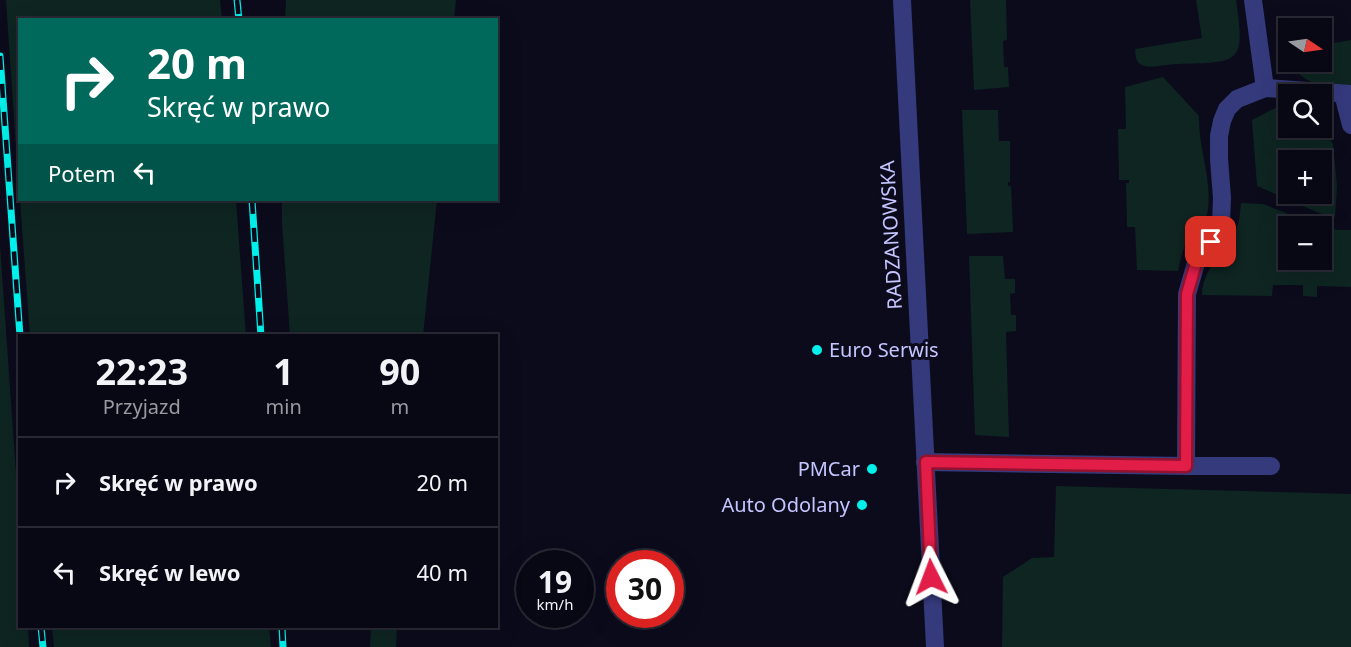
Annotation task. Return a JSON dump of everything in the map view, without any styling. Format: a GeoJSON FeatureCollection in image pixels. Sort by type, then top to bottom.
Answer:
{"type":"FeatureCollection","features":[{"type":"Feature","properties":{"kind":"street","name":"RADZANOWSKA"},"geometry":{"type":"LineString","coordinates":[[902,0],[935,647]]}},
{"type":"Feature","properties":{"kind":"street"},"geometry":{"type":"LineString","coordinates":[[1252,0],[1265,88]]}},
{"type":"Feature","properties":{"kind":"street"},"geometry":{"type":"LineString","coordinates":[[1186,466],[1187,294],[1196,263],[1211,242],[1221,222],[1219,159],[1222,121],[1227,109],[1237,99],[1265,88],[1347,94],[1351,125]]}},
{"type":"Feature","properties":{"kind":"street"},"geometry":{"type":"LineString","coordinates":[[926,462],[1271,466]]}},
{"type":"Feature","properties":{"kind":"green space"},"geometry":{"type":"Polygon","coordinates":[[[6,0],[220,0],[222,18],[18,18],[18,178],[6,0]]]}},
{"type":"Feature","properties":{"kind":"green space"},"geometry":{"type":"Polygon","coordinates":[[[286,0],[456,0],[454,18],[285,18],[286,0]]]}},
{"type":"Feature","properties":{"kind":"green space"},"geometry":{"type":"Polygon","coordinates":[[[970,0],[1006,0],[1007,40],[1003,41],[1004,67],[1008,67],[1009,87],[974,90],[970,0]]]}},
{"type":"Feature","properties":{"kind":"green space"},"geometry":{"type":"Polygon","coordinates":[[[1196,0],[1236,0],[1240,37],[1234,56],[1214,62],[1154,66],[1140,64],[1136,59],[1135,49],[1202,38],[1196,0]]]}},
{"type":"Feature","properties":{"kind":"green space"},"geometry":{"type":"Polygon","coordinates":[[[1351,40],[1351,89],[1332,87],[1332,84],[1316,84],[1297,72],[1332,72],[1332,43],[1351,40]]]}},
{"type":"Feature","properties":{"kind":"green space"},"geometry":{"type":"Polygon","coordinates":[[[1163,77],[1199,116],[1208,186],[1208,209],[1203,223],[1185,247],[1178,271],[1137,270],[1135,227],[1127,227],[1126,183],[1129,183],[1129,180],[1119,180],[1118,129],[1126,129],[1125,87],[1163,77]]]}},
{"type":"Feature","properties":{"kind":"green space"},"geometry":{"type":"Polygon","coordinates":[[[1278,107],[1278,138],[1329,138],[1333,144],[1337,186],[1335,217],[1298,204],[1332,204],[1332,150],[1278,150],[1278,195],[1257,186],[1252,120],[1278,107]]]}},
{"type":"Feature","properties":{"kind":"green space"},"geometry":{"type":"Polygon","coordinates":[[[962,110],[998,110],[999,141],[1010,141],[1010,182],[1008,186],[1011,186],[1013,232],[967,234],[962,110]]]}},
{"type":"Feature","properties":{"kind":"green space"},"geometry":{"type":"Polygon","coordinates":[[[20,201],[236,201],[246,334],[30,334],[20,201]]]}},
{"type":"Feature","properties":{"kind":"green space"},"geometry":{"type":"Polygon","coordinates":[[[282,201],[437,201],[423,334],[290,334],[282,201]]]}},
{"type":"Feature","properties":{"kind":"green space"},"geometry":{"type":"Polygon","coordinates":[[[1241,203],[1263,204],[1294,216],[1278,216],[1278,270],[1332,270],[1332,229],[1351,230],[1351,287],[1317,286],[1317,297],[1303,296],[1303,285],[1273,285],[1272,296],[1202,295],[1206,276],[1233,236],[1241,203]]]}},
{"type":"Feature","properties":{"kind":"green space"},"geometry":{"type":"Polygon","coordinates":[[[0,245],[18,503],[18,628],[28,628],[29,647],[0,647],[0,245]]]}},
{"type":"Feature","properties":{"kind":"green space"},"geometry":{"type":"Polygon","coordinates":[[[969,256],[1003,256],[1005,279],[1015,279],[1015,293],[1010,294],[1011,315],[1016,315],[1016,331],[1006,332],[1009,437],[975,435],[969,256]]]}},
{"type":"Feature","properties":{"kind":"green space"},"geometry":{"type":"Polygon","coordinates":[[[1056,486],[1351,494],[1351,647],[1002,647],[1003,577],[1032,558],[1054,557],[1056,486]]]}},
{"type":"Feature","properties":{"kind":"green space"},"geometry":{"type":"Polygon","coordinates":[[[52,628],[269,628],[271,647],[54,647],[52,628]]]}},
{"type":"Feature","properties":{"kind":"green space"},"geometry":{"type":"Polygon","coordinates":[[[371,628],[397,628],[396,647],[370,647],[371,628]]]}},
{"type":"Feature","properties":{"kind":"railway"},"geometry":{"type":"LineString","coordinates":[[237,0],[239,18]]}},
{"type":"Feature","properties":{"kind":"railway"},"geometry":{"type":"LineString","coordinates":[[0,56],[20,334]]}},
{"type":"Feature","properties":{"kind":"railway"},"geometry":{"type":"LineString","coordinates":[[252,201],[261,334]]}},
{"type":"Feature","properties":{"kind":"railway"},"geometry":{"type":"LineString","coordinates":[[41,628],[43,647]]}},
{"type":"Feature","properties":{"kind":"railway"},"geometry":{"type":"LineString","coordinates":[[282,628],[283,647]]}},
{"type":"Feature","properties":{"kind":"place","name":"Euro Serwis"},"geometry":{"type":"Point","coordinates":[817,350]}},
{"type":"Feature","properties":{"kind":"place","name":"PMCar"},"geometry":{"type":"Point","coordinates":[872,469]}},
{"type":"Feature","properties":{"kind":"place","name":"Auto Odolany"},"geometry":{"type":"Point","coordinates":[862,505]}},
{"type":"Feature","properties":{"kind":"route"},"geometry":{"type":"LineString","coordinates":[[931,577],[926,462],[1186,466],[1187,294],[1196,263],[1211,242]]}}]}
